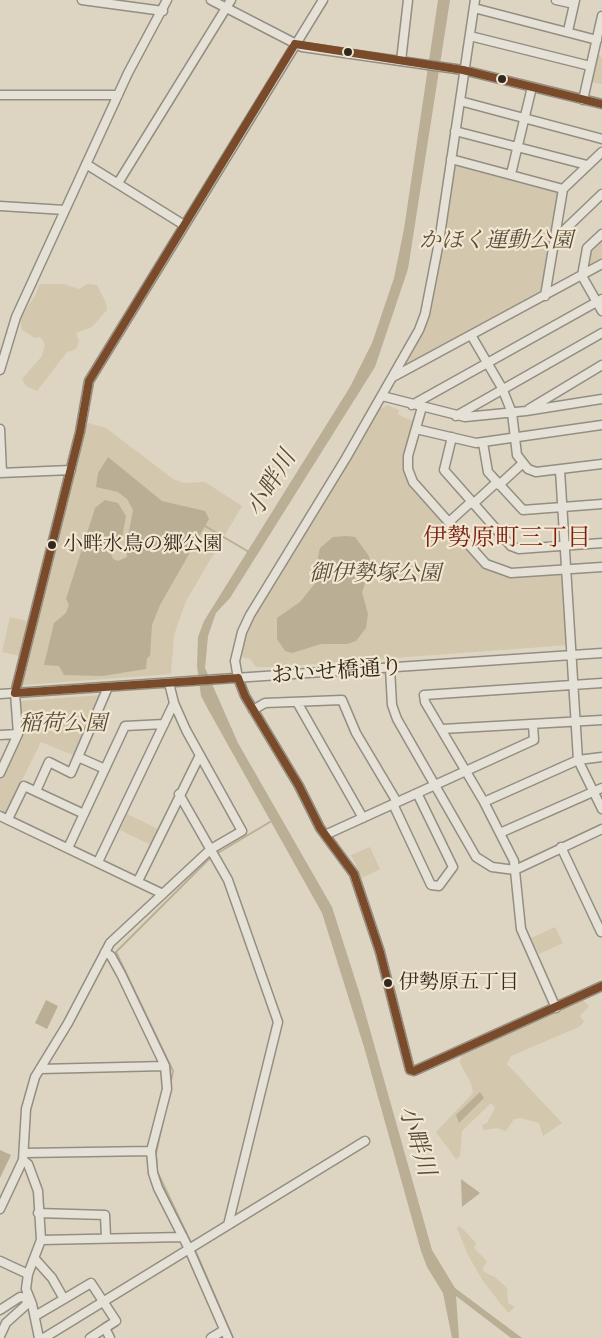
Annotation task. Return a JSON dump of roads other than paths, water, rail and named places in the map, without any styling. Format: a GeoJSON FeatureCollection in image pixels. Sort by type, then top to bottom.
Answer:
{"type":"FeatureCollection","features":[{"type":"Feature","properties":{"kind":"street"},"geometry":{"type":"LineString","coordinates":[[82,0],[163,11]]}},
{"type":"Feature","properties":{"kind":"street"},"geometry":{"type":"LineString","coordinates":[[0,370],[16,317],[118,95],[167,0]]}},
{"type":"Feature","properties":{"kind":"street"},"geometry":{"type":"LineString","coordinates":[[211,0],[296,44],[454,68],[602,104]]}},
{"type":"Feature","properties":{"kind":"street"},"geometry":{"type":"LineString","coordinates":[[118,183],[231,0]]}},
{"type":"Feature","properties":{"kind":"street"},"geometry":{"type":"LineString","coordinates":[[0,773],[18,734],[15,693],[71,470],[89,381],[323,0]]}},
{"type":"Feature","properties":{"kind":"street"},"geometry":{"type":"LineString","coordinates":[[402,61],[408,0]]}},
{"type":"Feature","properties":{"kind":"street"},"geometry":{"type":"LineString","coordinates":[[556,0],[574,2],[567,31]]}},
{"type":"Feature","properties":{"kind":"street"},"geometry":{"type":"LineString","coordinates":[[599,35],[567,31],[474,4],[429,300],[419,330],[382,396],[250,615],[242,632],[234,678],[299,786],[325,835],[354,874],[380,952],[410,1070],[414,1071],[602,986]]}},
{"type":"Feature","properties":{"kind":"street"},"geometry":{"type":"LineString","coordinates":[[583,100],[602,16]]}},
{"type":"Feature","properties":{"kind":"street"},"geometry":{"type":"LineString","coordinates":[[470,36],[591,66]]}},
{"type":"Feature","properties":{"kind":"street"},"geometry":{"type":"LineString","coordinates":[[511,174],[532,87]]}},
{"type":"Feature","properties":{"kind":"street"},"geometry":{"type":"LineString","coordinates":[[0,95],[118,95]]}},
{"type":"Feature","properties":{"kind":"street"},"geometry":{"type":"LineString","coordinates":[[460,101],[602,139]]}},
{"type":"Feature","properties":{"kind":"street"},"geometry":{"type":"LineString","coordinates":[[455,130],[587,165]]}},
{"type":"Feature","properties":{"kind":"street"},"geometry":{"type":"LineString","coordinates":[[545,296],[563,189],[602,152]]}},
{"type":"Feature","properties":{"kind":"street"},"geometry":{"type":"LineString","coordinates":[[451,159],[563,189]]}},
{"type":"Feature","properties":{"kind":"street"},"geometry":{"type":"LineString","coordinates":[[86,164],[184,225]]}},
{"type":"Feature","properties":{"kind":"street"},"geometry":{"type":"LineString","coordinates":[[555,239],[602,194]]}},
{"type":"Feature","properties":{"kind":"street"},"geometry":{"type":"LineString","coordinates":[[0,206],[65,210]]}},
{"type":"Feature","properties":{"kind":"street"},"geometry":{"type":"LineString","coordinates":[[602,234],[587,248],[582,276],[599,300],[602,311]]}},
{"type":"Feature","properties":{"kind":"street"},"geometry":{"type":"LineString","coordinates":[[393,377],[602,264]]}},
{"type":"Feature","properties":{"kind":"street"},"geometry":{"type":"LineString","coordinates":[[412,405],[599,300]]}},
{"type":"Feature","properties":{"kind":"street"},"geometry":{"type":"LineString","coordinates":[[456,416],[602,333]]}},
{"type":"Feature","properties":{"kind":"street"},"geometry":{"type":"LineString","coordinates":[[471,335],[502,388],[512,413],[518,455],[523,463],[532,471],[602,464]]}},
{"type":"Feature","properties":{"kind":"street"},"geometry":{"type":"LineString","coordinates":[[526,411],[602,365]]}},
{"type":"Feature","properties":{"kind":"street"},"geometry":{"type":"LineString","coordinates":[[382,396],[456,416],[512,413],[602,399]]}},
{"type":"Feature","properties":{"kind":"street"},"geometry":{"type":"LineString","coordinates":[[422,407],[408,456],[408,469],[413,482],[479,557],[502,571],[511,573],[602,567]]}},
{"type":"Feature","properties":{"kind":"street"},"geometry":{"type":"LineString","coordinates":[[416,429],[483,443],[602,425]]}},
{"type":"Feature","properties":{"kind":"street"},"geometry":{"type":"LineString","coordinates":[[0,429],[1,473],[71,470]]}},
{"type":"Feature","properties":{"kind":"street"},"geometry":{"type":"LineString","coordinates":[[452,437],[444,470],[514,548],[602,543]]}},
{"type":"Feature","properties":{"kind":"street"},"geometry":{"type":"LineString","coordinates":[[483,443],[486,467],[498,484],[523,510],[562,509],[602,504]]}},
{"type":"Feature","properties":{"kind":"street"},"geometry":{"type":"LineString","coordinates":[[449,522],[523,463]]}},
{"type":"Feature","properties":{"kind":"street"},"geometry":{"type":"LineString","coordinates":[[560,470],[578,759],[598,789],[602,809]]}},
{"type":"Feature","properties":{"kind":"street","name":"おいせ橋通り"},"geometry":{"type":"LineString","coordinates":[[0,694],[602,653]]}},
{"type":"Feature","properties":{"kind":"street"},"geometry":{"type":"LineString","coordinates":[[390,668],[394,712],[476,857],[492,867],[515,870],[602,828]]}},
{"type":"Feature","properties":{"kind":"street"},"geometry":{"type":"LineString","coordinates":[[0,1209],[4,1192],[23,1156],[26,1108],[40,1069],[68,1023],[105,952],[114,938],[211,849],[242,831],[174,703],[173,682]]}},
{"type":"Feature","properties":{"kind":"street"},"geometry":{"type":"LineString","coordinates":[[556,1008],[521,929],[514,861],[484,802],[424,702],[424,694],[602,683]]}},
{"type":"Feature","properties":{"kind":"street"},"geometry":{"type":"LineString","coordinates":[[36,791],[49,762],[71,773],[108,687]]}},
{"type":"Feature","properties":{"kind":"street"},"geometry":{"type":"LineString","coordinates":[[253,710],[265,703],[342,700],[356,733],[395,803],[431,885],[439,886],[453,867],[417,793]]}},
{"type":"Feature","properties":{"kind":"street"},"geometry":{"type":"LineString","coordinates":[[297,702],[363,818]]}},
{"type":"Feature","properties":{"kind":"street"},"geometry":{"type":"LineString","coordinates":[[98,862],[174,703]]}},
{"type":"Feature","properties":{"kind":"street"},"geometry":{"type":"LineString","coordinates":[[442,729],[602,720]]}},
{"type":"Feature","properties":{"kind":"street"},"geometry":{"type":"LineString","coordinates":[[68,848],[125,726],[164,724]]}},
{"type":"Feature","properties":{"kind":"street"},"geometry":{"type":"LineString","coordinates":[[325,835],[534,740],[533,725]]}},
{"type":"Feature","properties":{"kind":"street"},"geometry":{"type":"LineString","coordinates":[[0,735],[18,734]]}},
{"type":"Feature","properties":{"kind":"street"},"geometry":{"type":"LineString","coordinates":[[138,881],[200,755]]}},
{"type":"Feature","properties":{"kind":"street"},"geometry":{"type":"LineString","coordinates":[[78,757],[105,769]]}},
{"type":"Feature","properties":{"kind":"street"},"geometry":{"type":"LineString","coordinates":[[484,802],[578,759],[602,758]]}},
{"type":"Feature","properties":{"kind":"street"},"geometry":{"type":"LineString","coordinates":[[84,814],[24,786],[4,818],[163,894]]}},
{"type":"Feature","properties":{"kind":"street"},"geometry":{"type":"LineString","coordinates":[[500,834],[598,789]]}},
{"type":"Feature","properties":{"kind":"street"},"geometry":{"type":"LineString","coordinates":[[179,794],[234,894],[278,1022],[228,1225]]}},
{"type":"Feature","properties":{"kind":"street"},"geometry":{"type":"LineString","coordinates":[[561,847],[601,932]]}},
{"type":"Feature","properties":{"kind":"street"},"geometry":{"type":"LineString","coordinates":[[105,952],[111,956],[121,974],[165,1065],[167,1089],[151,1151],[158,1188],[189,1249],[226,1334],[211,1338]]}},
{"type":"Feature","properties":{"kind":"street"},"geometry":{"type":"LineString","coordinates":[[40,1069],[165,1065]]}},
{"type":"Feature","properties":{"kind":"street"},"geometry":{"type":"LineString","coordinates":[[44,1338],[365,1141]]}},
{"type":"Feature","properties":{"kind":"street"},"geometry":{"type":"LineString","coordinates":[[23,1156],[151,1151]]}},
{"type":"Feature","properties":{"kind":"street"},"geometry":{"type":"LineString","coordinates":[[0,1336],[6,1323],[26,1305],[28,1274],[41,1240],[35,1182],[23,1156]]}},
{"type":"Feature","properties":{"kind":"street"},"geometry":{"type":"LineString","coordinates":[[38,1213],[105,1215],[106,1238]]}},
{"type":"Feature","properties":{"kind":"street"},"geometry":{"type":"LineString","coordinates":[[41,1240],[183,1237]]}},
{"type":"Feature","properties":{"kind":"street"},"geometry":{"type":"LineString","coordinates":[[35,1259],[52,1278],[64,1299]]}},
{"type":"Feature","properties":{"kind":"street"},"geometry":{"type":"LineString","coordinates":[[0,1261],[28,1274]]}},
{"type":"Feature","properties":{"kind":"street"},"geometry":{"type":"LineString","coordinates":[[35,1317],[90,1282],[116,1321],[90,1338]]}},
{"type":"Feature","properties":{"kind":"street"},"geometry":{"type":"LineString","coordinates":[[0,1310],[20,1297],[28,1298]]}},
{"type":"Feature","properties":{"kind":"street"},"geometry":{"type":"LineString","coordinates":[[28,1298],[39,1338]]}},
{"type":"Feature","properties":{"kind":"street"},"geometry":{"type":"LineString","coordinates":[[0,1322],[8,1311],[28,1298]]}},
{"type":"Feature","properties":{"kind":"street"},"geometry":{"type":"LineString","coordinates":[[105,1328],[110,1338]]}},
{"type":"Feature","properties":{"kind":"waterway"},"geometry":{"type":"LineString","coordinates":[[205,526],[249,552]]}},
{"type":"Feature","properties":{"kind":"waterway"},"geometry":{"type":"LineString","coordinates":[[216,854],[270,822]]}},
{"type":"Feature","properties":{"kind":"waterway"},"geometry":{"type":"LineString","coordinates":[[192,1245],[157,1171],[156,1154],[173,1071],[116,952],[211,857]]}},
{"type":"Feature","properties":{"kind":"waterway"},"geometry":{"type":"LineString","coordinates":[[195,1250],[233,1338]]}},
{"type":"Feature","properties":{"kind":"place","name":"小畔水鳥の郷公園"},"geometry":{"type":"Point","coordinates":[52,545]}},
{"type":"Feature","properties":{"kind":"place","name":"伊勢原五丁目"},"geometry":{"type":"Point","coordinates":[388,983]}},
{"type":"Feature","properties":{"kind":"district","name":"伊勢原町三丁目"},"geometry":{"type":"Point","coordinates":[507,539]}},
{"type":"Feature","properties":{"kind":"park label","name":"かほく運動公園"},"geometry":{"type":"Point","coordinates":[496,241]}},
{"type":"Feature","properties":{"kind":"park label","name":"御伊勢塚公園"},"geometry":{"type":"Point","coordinates":[375,574]}},
{"type":"Feature","properties":{"kind":"park label","name":"稲荷公園"},"geometry":{"type":"Point","coordinates":[63,724]}},
{"type":"Feature","properties":{"kind":"water label","name":"小畔川"},"geometry":{"type":"Point","coordinates":[272,484]}},
{"type":"Feature","properties":{"kind":"water label","name":"小畔川"},"geometry":{"type":"Point","coordinates":[416,1141]}}]}
